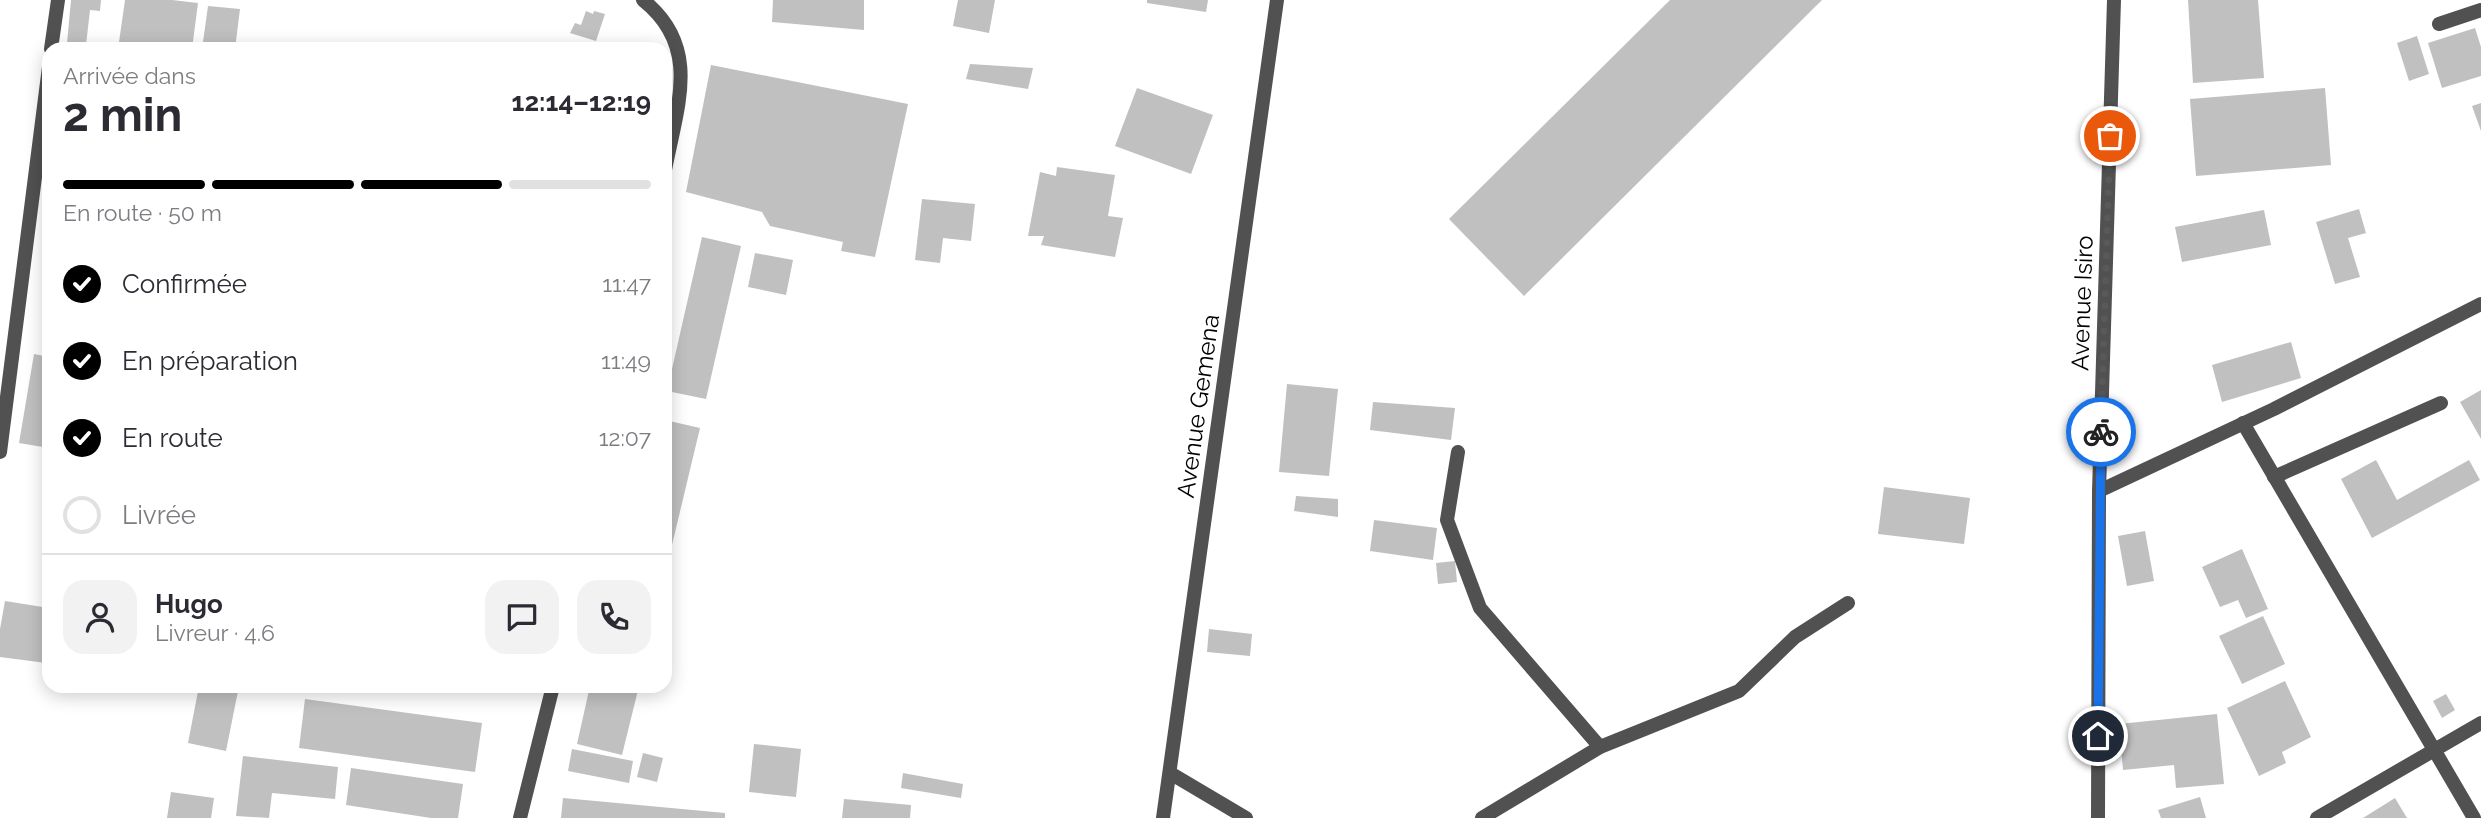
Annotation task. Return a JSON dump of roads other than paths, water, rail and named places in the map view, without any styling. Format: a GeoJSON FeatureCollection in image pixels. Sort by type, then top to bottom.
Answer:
{"type":"FeatureCollection","features":[{"type":"Feature","properties":{"kind":"street"},"geometry":{"type":"LineString","coordinates":[[52,42],[58,0]]}},
{"type":"Feature","properties":{"kind":"street"},"geometry":{"type":"LineString","coordinates":[[643,0],[668,24],[678,49],[680,86],[672,131]]}},
{"type":"Feature","properties":{"kind":"street","name":"Avenue Gemena"},"geometry":{"type":"LineString","coordinates":[[1163,818],[1277,0]]}},
{"type":"Feature","properties":{"kind":"street","name":"Avenue Isiro"},"geometry":{"type":"LineString","coordinates":[[2098,818],[2099,491],[2114,0]]}},
{"type":"Feature","properties":{"kind":"street"},"geometry":{"type":"LineString","coordinates":[[2439,24],[2481,10]]}},
{"type":"Feature","properties":{"kind":"street"},"geometry":{"type":"LineString","coordinates":[[0,452],[42,122]]}},
{"type":"Feature","properties":{"kind":"street"},"geometry":{"type":"LineString","coordinates":[[2099,491],[2243,423],[2481,304]]}},
{"type":"Feature","properties":{"kind":"street"},"geometry":{"type":"LineString","coordinates":[[2274,477],[2441,403]]}},
{"type":"Feature","properties":{"kind":"street"},"geometry":{"type":"LineString","coordinates":[[2243,423],[2474,818]]}},
{"type":"Feature","properties":{"kind":"street"},"geometry":{"type":"LineString","coordinates":[[1458,452],[1447,520],[1480,608],[1600,747]]}},
{"type":"Feature","properties":{"kind":"street"},"geometry":{"type":"LineString","coordinates":[[1482,818],[1600,747],[1739,691],[1795,637],[1847,603]]}},
{"type":"Feature","properties":{"kind":"street"},"geometry":{"type":"LineString","coordinates":[[520,818],[551,693]]}},
{"type":"Feature","properties":{"kind":"street"},"geometry":{"type":"LineString","coordinates":[[2317,818],[2481,723]]}},
{"type":"Feature","properties":{"kind":"street"},"geometry":{"type":"LineString","coordinates":[[1170,773],[1245,818]]}}]}
